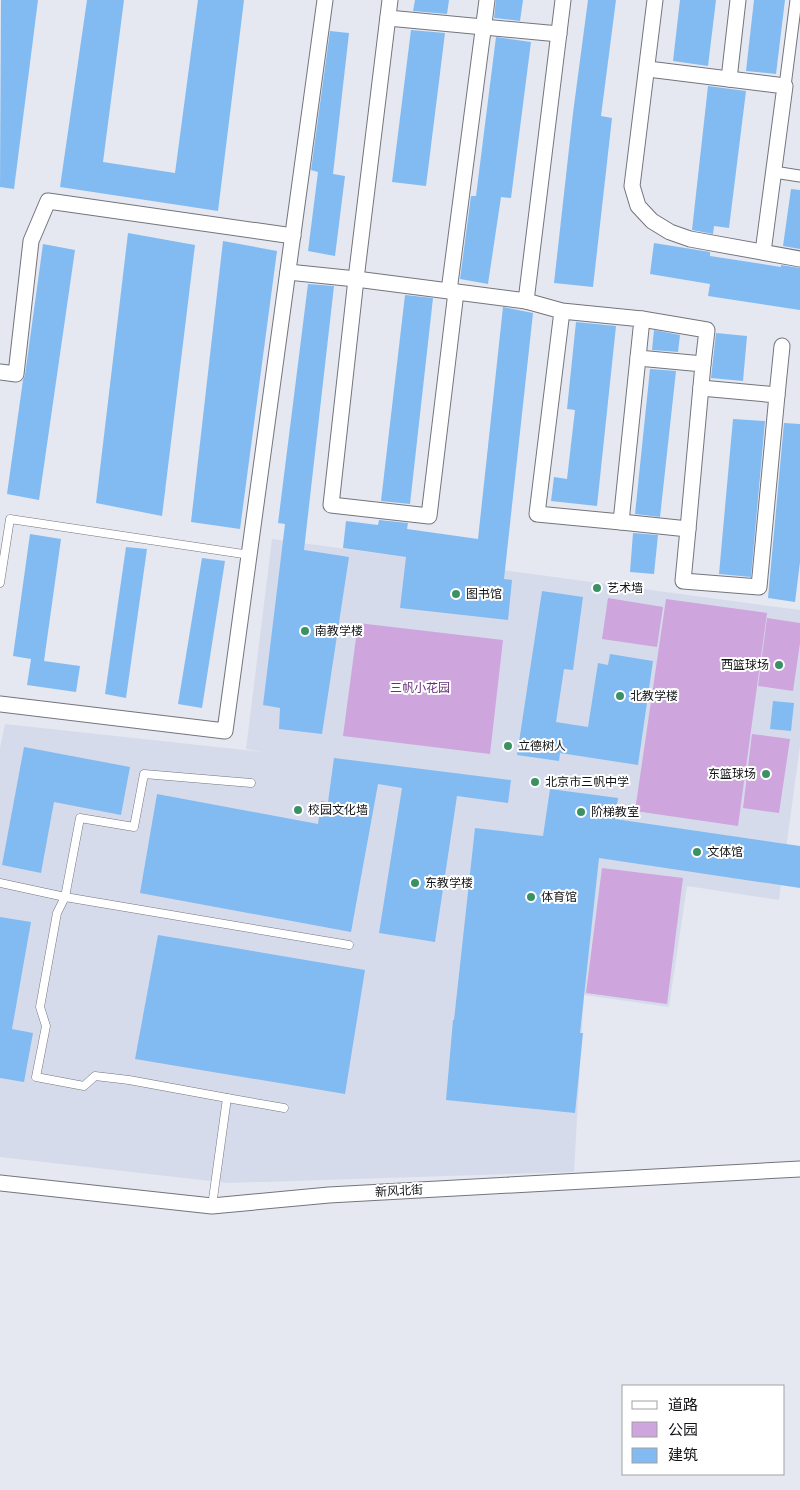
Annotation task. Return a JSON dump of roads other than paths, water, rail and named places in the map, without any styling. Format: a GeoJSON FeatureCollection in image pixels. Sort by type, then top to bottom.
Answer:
{"type":"FeatureCollection","features":[{"type":"Feature","properties":{"kind":"street"},"geometry":{"type":"LineString","coordinates":[[0,704],[225,731],[325,0]]}},
{"type":"Feature","properties":{"kind":"street"},"geometry":{"type":"LineString","coordinates":[[390,0],[331,505],[430,516],[453,292],[487,0]]}},
{"type":"Feature","properties":{"kind":"street"},"geometry":{"type":"LineString","coordinates":[[526,301],[563,0]]}},
{"type":"Feature","properties":{"kind":"street"},"geometry":{"type":"LineString","coordinates":[[655,0],[648,69],[632,186],[638,206],[652,221],[670,232],[690,239],[800,259]]}},
{"type":"Feature","properties":{"kind":"street"},"geometry":{"type":"LineString","coordinates":[[729,79],[738,0]]}},
{"type":"Feature","properties":{"kind":"street"},"geometry":{"type":"LineString","coordinates":[[763,252],[796,0]]}},
{"type":"Feature","properties":{"kind":"street"},"geometry":{"type":"LineString","coordinates":[[388,18],[559,34]]}},
{"type":"Feature","properties":{"kind":"street"},"geometry":{"type":"LineString","coordinates":[[648,69],[785,86]]}},
{"type":"Feature","properties":{"kind":"street"},"geometry":{"type":"LineString","coordinates":[[774,172],[800,176]]}},
{"type":"Feature","properties":{"kind":"street"},"geometry":{"type":"LineString","coordinates":[[0,372],[16,374],[31,241],[48,201],[293,236]]}},
{"type":"Feature","properties":{"kind":"street"},"geometry":{"type":"LineString","coordinates":[[288,272],[526,301],[562,311],[642,319],[707,330],[683,581],[759,587],[782,346]]}},
{"type":"Feature","properties":{"kind":"street"},"geometry":{"type":"LineString","coordinates":[[562,311],[537,514],[688,529]]}},
{"type":"Feature","properties":{"kind":"street"},"geometry":{"type":"LineString","coordinates":[[621,522],[642,319]]}},
{"type":"Feature","properties":{"kind":"street"},"geometry":{"type":"LineString","coordinates":[[638,358],[703,364]]}},
{"type":"Feature","properties":{"kind":"street"},"geometry":{"type":"LineString","coordinates":[[701,388],[777,395]]}},
{"type":"Feature","properties":{"kind":"street","name":"新风北街"},"geometry":{"type":"LineString","coordinates":[[0,1183],[212,1206],[328,1195],[800,1169]]}},
{"type":"Feature","properties":{"kind":"lane"},"geometry":{"type":"LineString","coordinates":[[0,583],[10,520],[250,555]]}},
{"type":"Feature","properties":{"kind":"lane"},"geometry":{"type":"LineString","coordinates":[[251,783],[144,774],[134,827],[80,818],[65,897],[57,912],[40,1007],[46,1026],[36,1077],[84,1086],[95,1076],[129,1080],[284,1108]]}},
{"type":"Feature","properties":{"kind":"lane"},"geometry":{"type":"LineString","coordinates":[[0,883],[65,897],[349,945]]}},
{"type":"Feature","properties":{"kind":"lane"},"geometry":{"type":"LineString","coordinates":[[212,1206],[227,1098]]}},
{"type":"Feature","properties":{"kind":"place","name":"艺术墙"},"geometry":{"type":"Point","coordinates":[597,588]}},
{"type":"Feature","properties":{"kind":"place","name":"图书馆"},"geometry":{"type":"Point","coordinates":[456,594]}},
{"type":"Feature","properties":{"kind":"place","name":"南教学楼"},"geometry":{"type":"Point","coordinates":[305,631]}},
{"type":"Feature","properties":{"kind":"place","name":"西篮球场"},"geometry":{"type":"Point","coordinates":[779,665]}},
{"type":"Feature","properties":{"kind":"place","name":"北教学楼"},"geometry":{"type":"Point","coordinates":[620,696]}},
{"type":"Feature","properties":{"kind":"place","name":"立德树人"},"geometry":{"type":"Point","coordinates":[508,746]}},
{"type":"Feature","properties":{"kind":"place","name":"东篮球场"},"geometry":{"type":"Point","coordinates":[766,774]}},
{"type":"Feature","properties":{"kind":"place","name":"北京市三帆中学"},"geometry":{"type":"Point","coordinates":[535,782]}},
{"type":"Feature","properties":{"kind":"place","name":"校园文化墙"},"geometry":{"type":"Point","coordinates":[298,810]}},
{"type":"Feature","properties":{"kind":"place","name":"阶梯教室"},"geometry":{"type":"Point","coordinates":[581,812]}},
{"type":"Feature","properties":{"kind":"place","name":"文体馆"},"geometry":{"type":"Point","coordinates":[697,852]}},
{"type":"Feature","properties":{"kind":"place","name":"东教学楼"},"geometry":{"type":"Point","coordinates":[415,883]}},
{"type":"Feature","properties":{"kind":"place","name":"体育馆"},"geometry":{"type":"Point","coordinates":[531,897]}},
{"type":"Feature","properties":{"kind":"park label","name":"三帆小花园"},"geometry":{"type":"Point","coordinates":[420,688]}}]}
